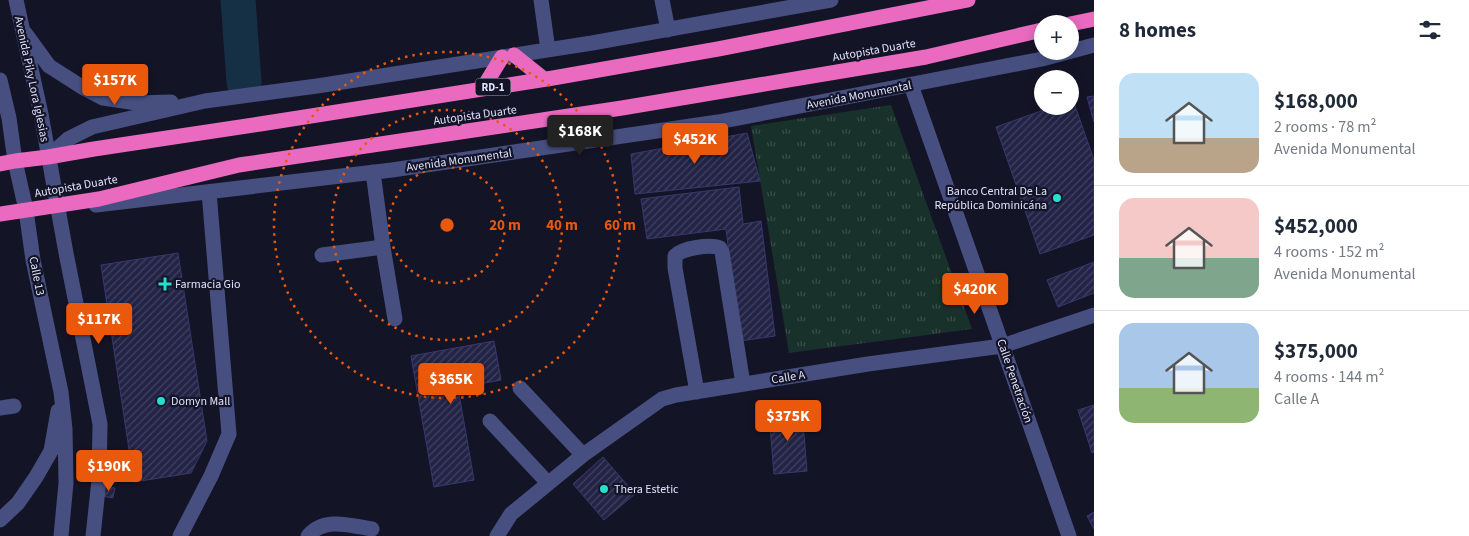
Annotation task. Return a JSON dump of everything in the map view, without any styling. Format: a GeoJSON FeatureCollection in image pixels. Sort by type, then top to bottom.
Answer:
{"type":"FeatureCollection","features":[{"type":"Feature","properties":{"kind":"highway","name":"Autopista Duarte"},"geometry":{"type":"LineString","coordinates":[[0,164],[15,160],[48,157],[94,148],[270,123],[544,79],[718,49],[968,0]]}},
{"type":"Feature","properties":{"kind":"highway"},"geometry":{"type":"LineString","coordinates":[[1079,22],[1094,19]]}},
{"type":"Feature","properties":{"kind":"highway","name":"Autopista Duarte"},"geometry":{"type":"LineString","coordinates":[[0,214],[99,199],[239,165],[652,103],[926,57],[1034,32]]}},
{"type":"Feature","properties":{"kind":"highway"},"geometry":{"type":"LineString","coordinates":[[483,88],[508,56],[544,79]]}},
{"type":"Feature","properties":{"kind":"street","name":"Avenida Piky Lora Iglesias"},"geometry":{"type":"LineString","coordinates":[[16,0],[41,114],[100,424],[99,480],[93,536]]}},
{"type":"Feature","properties":{"kind":"street"},"geometry":{"type":"LineString","coordinates":[[540,0],[548,50]]}},
{"type":"Feature","properties":{"kind":"street"},"geometry":{"type":"LineString","coordinates":[[662,0],[668,30]]}},
{"type":"Feature","properties":{"kind":"street"},"geometry":{"type":"LineString","coordinates":[[48,157],[68,139],[92,127],[205,101],[318,86],[548,50],[831,0]]}},
{"type":"Feature","properties":{"kind":"street"},"geometry":{"type":"LineString","coordinates":[[22,28],[50,66],[103,98],[138,103],[205,101]]}},
{"type":"Feature","properties":{"kind":"street","name":"Avenida Monumental"},"geometry":{"type":"LineString","coordinates":[[57,206],[100,204],[373,172],[718,122],[911,85],[1042,58],[1094,45]]}},
{"type":"Feature","properties":{"kind":"street"},"geometry":{"type":"LineString","coordinates":[[0,80],[9,118],[15,160]]}},
{"type":"Feature","properties":{"kind":"street","name":"Calle Penetración"},"geometry":{"type":"LineString","coordinates":[[911,85],[1069,536]]}},
{"type":"Feature","properties":{"kind":"street","name":"Calle 13"},"geometry":{"type":"LineString","coordinates":[[15,160],[26,210],[33,260],[61,392],[65,429],[66,482],[61,536]]}},
{"type":"Feature","properties":{"kind":"street"},"geometry":{"type":"LineString","coordinates":[[373,172],[383,247],[396,319]]}},
{"type":"Feature","properties":{"kind":"street"},"geometry":{"type":"LineString","coordinates":[[180,536],[211,476],[229,434],[209,192]]}},
{"type":"Feature","properties":{"kind":"street"},"geometry":{"type":"LineString","coordinates":[[697,392],[674,262],[675,256],[679,252],[709,246],[720,248],[722,252],[743,384]]}},
{"type":"Feature","properties":{"kind":"street"},"geometry":{"type":"LineString","coordinates":[[322,255],[383,247]]}},
{"type":"Feature","properties":{"kind":"street","name":"Calle A"},"geometry":{"type":"LineString","coordinates":[[497,536],[511,514],[548,483],[583,455],[662,399],[676,395],[868,364],[1002,346],[1094,314]]}},
{"type":"Feature","properties":{"kind":"street"},"geometry":{"type":"LineString","coordinates":[[520,388],[583,455]]}},
{"type":"Feature","properties":{"kind":"street"},"geometry":{"type":"LineString","coordinates":[[0,520],[18,503],[51,451],[61,392]]}},
{"type":"Feature","properties":{"kind":"street"},"geometry":{"type":"LineString","coordinates":[[490,421],[548,483]]}},
{"type":"Feature","properties":{"kind":"street"},"geometry":{"type":"LineString","coordinates":[[308,536],[315,528],[324,524],[336,523],[372,529]]}},
{"type":"Feature","properties":{"kind":"green space"},"geometry":{"type":"Polygon","coordinates":[[[891,105],[972,329],[789,353],[751,126],[891,105]]]}},
{"type":"Feature","properties":{"kind":"building"},"geometry":{"type":"Polygon","coordinates":[[[1094,96],[1094,122],[1087,97],[1094,96]]]}},
{"type":"Feature","properties":{"kind":"building","name":"Banco Central De La República Dominicána"},"geometry":{"type":"Polygon","coordinates":[[[1034,113],[1034,115],[1078,115],[1094,160],[1094,235],[1040,254],[996,127],[1034,113]]]}},
{"type":"Feature","properties":{"kind":"building"},"geometry":{"type":"Polygon","coordinates":[[[747,133],[760,181],[635,194],[631,154],[747,133]]]}},
{"type":"Feature","properties":{"kind":"building"},"geometry":{"type":"Polygon","coordinates":[[[739,187],[743,224],[761,221],[775,336],[740,341],[726,229],[647,239],[641,199],[739,187]]]}},
{"type":"Feature","properties":{"kind":"building","name":"Domyn Mall"},"geometry":{"type":"Polygon","coordinates":[[[178,253],[207,441],[191,473],[134,482],[101,265],[178,253]]]}},
{"type":"Feature","properties":{"kind":"building"},"geometry":{"type":"Polygon","coordinates":[[[1094,262],[1094,293],[1058,307],[1047,280],[1094,262]]]}},
{"type":"Feature","properties":{"kind":"building"},"geometry":{"type":"Polygon","coordinates":[[[494,341],[501,380],[458,388],[474,480],[434,487],[411,356],[494,341]]]}},
{"type":"Feature","properties":{"kind":"building"},"geometry":{"type":"Polygon","coordinates":[[[1094,405],[1094,452],[1092,453],[1078,410],[1094,405]]]}},
{"type":"Feature","properties":{"kind":"building"},"geometry":{"type":"Polygon","coordinates":[[[802,410],[807,471],[774,474],[769,414],[802,410]]]}},
{"type":"Feature","properties":{"kind":"building","name":"Thera Estetic"},"geometry":{"type":"Polygon","coordinates":[[[603,457],[635,494],[604,520],[573,484],[603,457]]]}},
{"type":"Feature","properties":{"kind":"building"},"geometry":{"type":"Polygon","coordinates":[[[104,486],[115,488],[113,498],[102,496],[104,486]]]}},
{"type":"Feature","properties":{"kind":"building"},"geometry":{"type":"Polygon","coordinates":[[[1094,512],[1094,529],[1087,516],[1094,512]]]}},
{"type":"Feature","properties":{"kind":"waterway"},"geometry":{"type":"LineString","coordinates":[[238,0],[244,82]]}},
{"type":"Feature","properties":{"kind":"place","name":"Banco Central De La República Dominicána"},"geometry":{"type":"Point","coordinates":[1057,198]}},
{"type":"Feature","properties":{"kind":"place","name":"Farmacia Gio"},"geometry":{"type":"Point","coordinates":[165,284]}},
{"type":"Feature","properties":{"kind":"place","name":"Domyn Mall"},"geometry":{"type":"Point","coordinates":[161,401]}},
{"type":"Feature","properties":{"kind":"place","name":"Thera Estetic"},"geometry":{"type":"Point","coordinates":[604,489]}}]}
